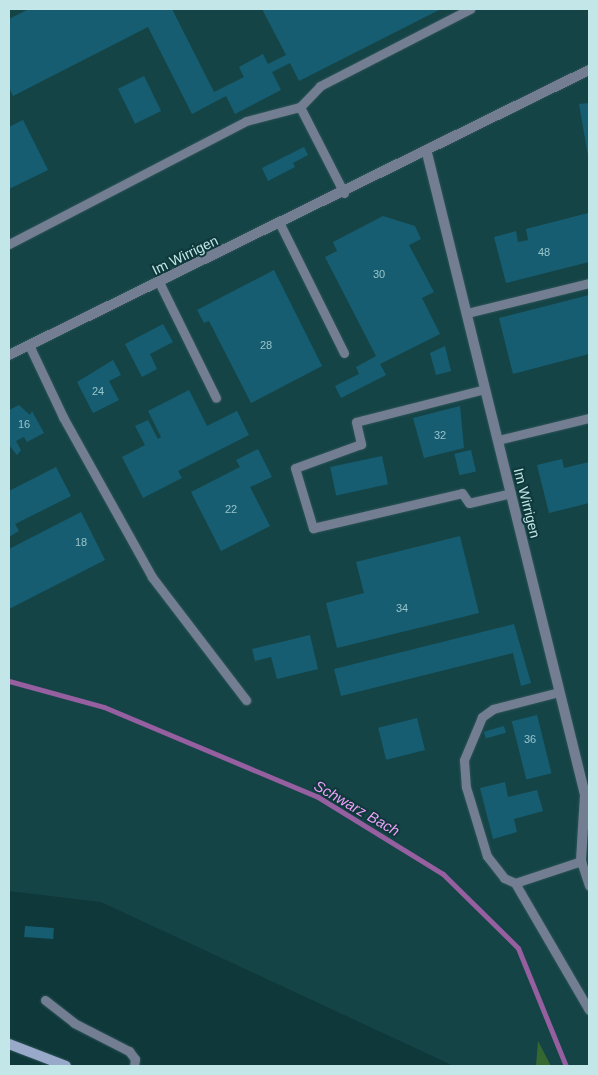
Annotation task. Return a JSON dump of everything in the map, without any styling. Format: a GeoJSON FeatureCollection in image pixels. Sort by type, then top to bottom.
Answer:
{"type":"FeatureCollection","features":[{"type":"Feature","properties":{"kind":"street","name":"Im Wirrigen"},"geometry":{"type":"LineString","coordinates":[[9,355],[427,153],[589,70]]}},
{"type":"Feature","properties":{"kind":"street","name":"Im Wirrigen"},"geometry":{"type":"LineString","coordinates":[[427,153],[585,795],[581,861]]}},
{"type":"Feature","properties":{"kind":"street"},"geometry":{"type":"LineString","coordinates":[[9,1044],[66,1066]]}},
{"type":"Feature","properties":{"kind":"lane"},"geometry":{"type":"LineString","coordinates":[[9,244],[246,121],[300,107],[320,86],[470,9]]}},
{"type":"Feature","properties":{"kind":"lane"},"geometry":{"type":"LineString","coordinates":[[300,107],[344,193]]}},
{"type":"Feature","properties":{"kind":"lane"},"geometry":{"type":"LineString","coordinates":[[280,224],[344,353]]}},
{"type":"Feature","properties":{"kind":"lane"},"geometry":{"type":"LineString","coordinates":[[159,282],[216,398]]}},
{"type":"Feature","properties":{"kind":"lane"},"geometry":{"type":"LineString","coordinates":[[466,314],[589,283]]}},
{"type":"Feature","properties":{"kind":"lane"},"geometry":{"type":"LineString","coordinates":[[29,345],[63,417],[152,578],[246,700]]}},
{"type":"Feature","properties":{"kind":"lane"},"geometry":{"type":"LineString","coordinates":[[485,388],[356,422],[361,444],[295,468],[313,528],[462,493],[470,504],[511,493]]}},
{"type":"Feature","properties":{"kind":"lane"},"geometry":{"type":"LineString","coordinates":[[498,440],[589,418]]}},
{"type":"Feature","properties":{"kind":"lane"},"geometry":{"type":"LineString","coordinates":[[560,692],[493,709],[472,735],[464,760],[466,787],[487,856],[504,878],[515,883],[589,1010]]}},
{"type":"Feature","properties":{"kind":"lane"},"geometry":{"type":"LineString","coordinates":[[515,883],[581,861],[589,886]]}},
{"type":"Feature","properties":{"kind":"lane"},"geometry":{"type":"LineString","coordinates":[[45,1000],[53,1010],[129,1051],[135,1059],[134,1066]]}},
{"type":"Feature","properties":{"kind":"shaded area"},"geometry":{"type":"Polygon","coordinates":[[[9,9],[589,9],[589,1066],[454,1066],[101,902],[9,891],[9,9]]]}},
{"type":"Feature","properties":{"kind":"green space"},"geometry":{"type":"Polygon","coordinates":[[[538,1041],[551,1066],[536,1066],[538,1041]]]}},
{"type":"Feature","properties":{"kind":"building"},"geometry":{"type":"Polygon","coordinates":[[[29,9],[172,9],[214,92],[244,77],[239,67],[263,54],[268,64],[286,55],[262,9],[441,9],[299,81],[290,63],[272,72],[281,90],[235,114],[226,96],[192,114],[148,27],[13,96],[9,88],[9,19],[29,9]]]}},
{"type":"Feature","properties":{"kind":"building"},"geometry":{"type":"Polygon","coordinates":[[[144,76],[161,111],[135,124],[118,89],[144,76]]]}},
{"type":"Feature","properties":{"kind":"building"},"geometry":{"type":"Polygon","coordinates":[[[589,103],[589,156],[588,156],[579,104],[589,103]]]}},
{"type":"Feature","properties":{"kind":"building"},"geometry":{"type":"Polygon","coordinates":[[[23,120],[48,170],[9,189],[9,127],[23,120]]]}},
{"type":"Feature","properties":{"kind":"building"},"geometry":{"type":"Polygon","coordinates":[[[304,147],[308,155],[293,163],[295,167],[268,181],[262,168],[304,147]]]}},
{"type":"Feature","properties":{"kind":"building"},"geometry":{"type":"Polygon","coordinates":[[[588,213],[589,262],[506,283],[494,237],[516,231],[518,242],[528,240],[526,229],[588,213]]]}},
{"type":"Feature","properties":{"kind":"building"},"geometry":{"type":"Polygon","coordinates":[[[383,216],[415,226],[421,239],[409,245],[434,292],[422,298],[440,334],[380,364],[386,375],[341,398],[335,386],[359,374],[356,367],[376,356],[325,257],[337,251],[333,242],[383,216]]]}},
{"type":"Feature","properties":{"kind":"building"},"geometry":{"type":"Polygon","coordinates":[[[274,270],[322,366],[251,403],[209,321],[204,323],[197,310],[274,270]]]}},
{"type":"Feature","properties":{"kind":"building"},"geometry":{"type":"Polygon","coordinates":[[[589,295],[589,354],[513,374],[499,318],[589,295]]]}},
{"type":"Feature","properties":{"kind":"building"},"geometry":{"type":"Polygon","coordinates":[[[163,324],[173,342],[150,354],[157,369],[142,377],[125,344],[163,324]]]}},
{"type":"Feature","properties":{"kind":"building"},"geometry":{"type":"Polygon","coordinates":[[[445,346],[451,371],[436,375],[430,353],[445,346]]]}},
{"type":"Feature","properties":{"kind":"building"},"geometry":{"type":"Polygon","coordinates":[[[113,360],[121,375],[109,381],[119,400],[93,413],[77,382],[113,360]]]}},
{"type":"Feature","properties":{"kind":"building"},"geometry":{"type":"Polygon","coordinates":[[[189,390],[207,426],[237,411],[249,435],[178,471],[182,478],[143,498],[122,457],[145,445],[135,426],[148,420],[158,439],[161,437],[148,411],[189,390]]]}},
{"type":"Feature","properties":{"kind":"building"},"geometry":{"type":"Polygon","coordinates":[[[19,405],[30,415],[32,411],[44,433],[27,442],[24,437],[16,441],[21,450],[17,455],[9,445],[9,410],[19,405]]]}},
{"type":"Feature","properties":{"kind":"building"},"geometry":{"type":"Polygon","coordinates":[[[460,406],[464,448],[424,458],[413,418],[460,406]]]}},
{"type":"Feature","properties":{"kind":"building"},"geometry":{"type":"Polygon","coordinates":[[[258,449],[272,477],[250,487],[270,526],[221,551],[191,492],[240,467],[236,460],[258,449]]]}},
{"type":"Feature","properties":{"kind":"building"},"geometry":{"type":"Polygon","coordinates":[[[471,450],[476,471],[459,475],[454,454],[471,450]]]}},
{"type":"Feature","properties":{"kind":"building"},"geometry":{"type":"Polygon","coordinates":[[[382,456],[388,484],[336,495],[330,467],[382,456]]]}},
{"type":"Feature","properties":{"kind":"building"},"geometry":{"type":"Polygon","coordinates":[[[562,459],[564,468],[589,462],[589,503],[549,513],[537,465],[562,459]]]}},
{"type":"Feature","properties":{"kind":"building"},"geometry":{"type":"Polygon","coordinates":[[[56,467],[71,496],[15,524],[19,531],[9,537],[9,491],[56,467]]]}},
{"type":"Feature","properties":{"kind":"building"},"geometry":{"type":"Polygon","coordinates":[[[81,512],[105,560],[9,609],[9,549],[81,512]]]}},
{"type":"Feature","properties":{"kind":"building"},"geometry":{"type":"Polygon","coordinates":[[[460,536],[479,613],[337,648],[326,603],[364,593],[356,562],[460,536]]]}},
{"type":"Feature","properties":{"kind":"building"},"geometry":{"type":"Polygon","coordinates":[[[514,624],[531,683],[521,686],[513,653],[341,696],[334,669],[514,624]]]}},
{"type":"Feature","properties":{"kind":"building"},"geometry":{"type":"Polygon","coordinates":[[[310,635],[318,669],[277,679],[271,657],[255,661],[252,649],[310,635]]]}},
{"type":"Feature","properties":{"kind":"building"},"geometry":{"type":"Polygon","coordinates":[[[537,715],[552,773],[526,780],[512,721],[537,715]]]}},
{"type":"Feature","properties":{"kind":"building"},"geometry":{"type":"Polygon","coordinates":[[[417,718],[425,750],[386,760],[378,728],[417,718]]]}},
{"type":"Feature","properties":{"kind":"building"},"geometry":{"type":"Polygon","coordinates":[[[504,726],[506,733],[486,739],[484,732],[504,726]]]}},
{"type":"Feature","properties":{"kind":"building"},"geometry":{"type":"Polygon","coordinates":[[[505,782],[508,797],[537,790],[543,811],[514,819],[517,832],[493,839],[480,788],[505,782]]]}},
{"type":"Feature","properties":{"kind":"building"},"geometry":{"type":"Polygon","coordinates":[[[25,926],[54,928],[53,939],[24,937],[25,926]]]}},
{"type":"Feature","properties":{"kind":"waterway","name":"Schwarz Bach"},"geometry":{"type":"LineString","coordinates":[[9,681],[104,707],[318,797],[443,874],[518,948],[566,1066]]}}]}
